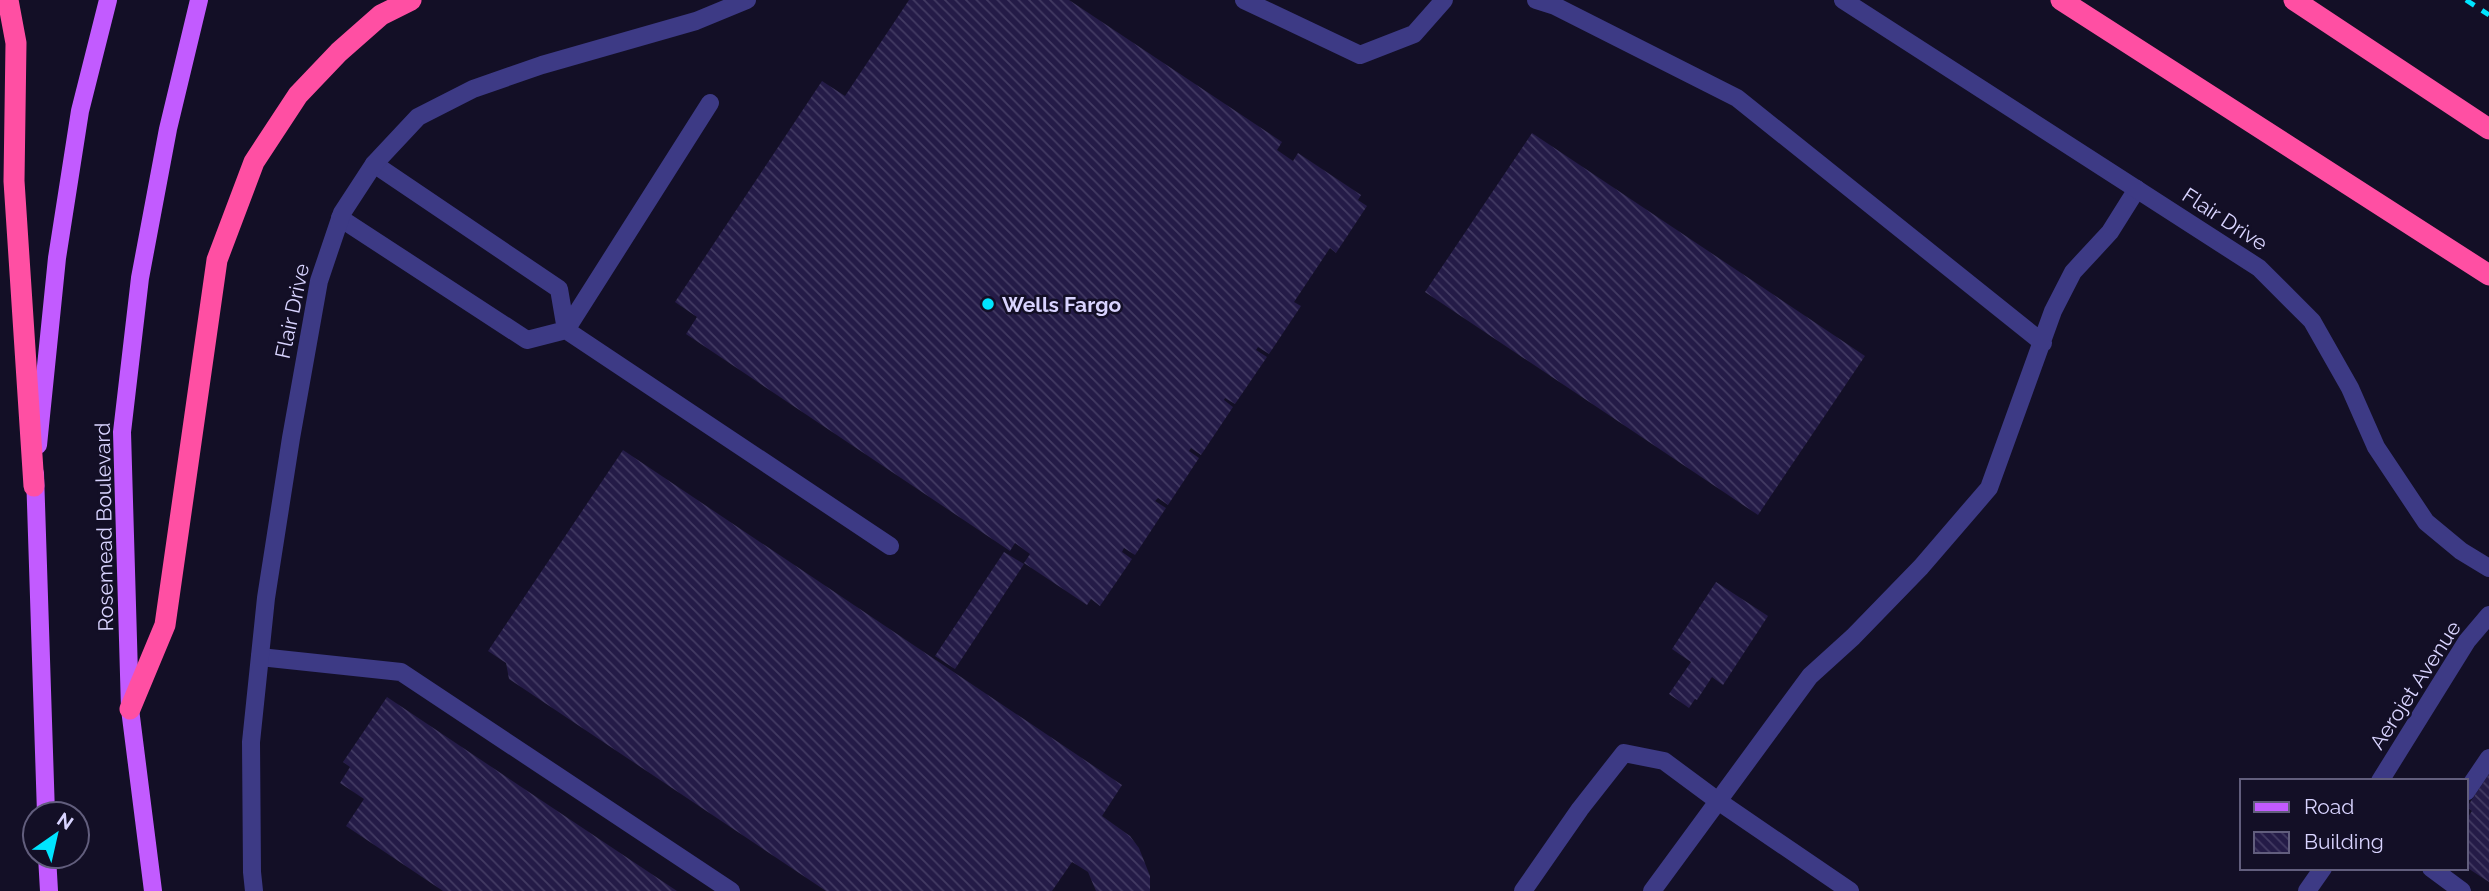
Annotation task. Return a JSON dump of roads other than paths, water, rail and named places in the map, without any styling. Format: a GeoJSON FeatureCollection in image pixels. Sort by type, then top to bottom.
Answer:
{"type":"FeatureCollection","features":[{"type":"Feature","properties":{"kind":"highway"},"geometry":{"type":"LineString","coordinates":[[8,0],[16,43],[14,181],[34,486]]}},
{"type":"Feature","properties":{"kind":"highway"},"geometry":{"type":"LineString","coordinates":[[130,709],[164,625],[216,260],[254,162],[298,94],[339,52],[381,15],[411,0]]}},
{"type":"Feature","properties":{"kind":"highway"},"geometry":{"type":"LineString","coordinates":[[2061,0],[2489,275]]}},
{"type":"Feature","properties":{"kind":"highway"},"geometry":{"type":"LineString","coordinates":[[2294,0],[2489,129]]}},
{"type":"Feature","properties":{"kind":"highway"},"geometry":{"type":"LineString","coordinates":[[2447,250],[2489,285]]}},
{"type":"Feature","properties":{"kind":"main road"},"geometry":{"type":"LineString","coordinates":[[45,800],[34,486],[57,258],[80,111],[108,0]]}},
{"type":"Feature","properties":{"kind":"main road","name":"Rosemead Boulevard"},"geometry":{"type":"LineString","coordinates":[[153,891],[130,709],[122,432],[140,278],[167,129],[199,0]]}},
{"type":"Feature","properties":{"kind":"main road"},"geometry":{"type":"LineString","coordinates":[[48,870],[49,891]]}},
{"type":"Feature","properties":{"kind":"street","name":"Flair Drive"},"geometry":{"type":"LineString","coordinates":[[254,891],[251,742],[266,598],[317,294],[340,218],[374,164],[418,117],[473,89],[542,65],[696,21],[747,0]]}},
{"type":"Feature","properties":{"kind":"street"},"geometry":{"type":"LineString","coordinates":[[1244,0],[1360,55],[1414,34],[1444,0]]}},
{"type":"Feature","properties":{"kind":"street"},"geometry":{"type":"LineString","coordinates":[[1536,0],[1555,6],[1737,98],[2043,343]]}},
{"type":"Feature","properties":{"kind":"street","name":"Flair Drive"},"geometry":{"type":"LineString","coordinates":[[1843,0],[2259,268],[2312,321],[2350,388],[2376,447],[2426,522],[2461,551],[2489,568]]}},
{"type":"Feature","properties":{"kind":"street"},"geometry":{"type":"LineString","coordinates":[[340,218],[527,340],[566,330],[710,103]]}},
{"type":"Feature","properties":{"kind":"street"},"geometry":{"type":"LineString","coordinates":[[374,164],[559,289],[566,330],[890,545]]}},
{"type":"Feature","properties":{"kind":"street"},"geometry":{"type":"LineString","coordinates":[[1652,891],[1810,676],[1853,637],[1921,567],[1989,488],[2053,311],[2073,272],[2110,232],[2137,189]]}},
{"type":"Feature","properties":{"kind":"street","name":"Aerojet Avenue"},"geometry":{"type":"LineString","coordinates":[[2381,779],[2467,641],[2489,615]]}},
{"type":"Feature","properties":{"kind":"street"},"geometry":{"type":"LineString","coordinates":[[260,657],[401,673],[731,891]]}},
{"type":"Feature","properties":{"kind":"street"},"geometry":{"type":"LineString","coordinates":[[1523,891],[1580,809],[1624,753],[1664,761],[1718,802],[1850,891]]}},
{"type":"Feature","properties":{"kind":"street"},"geometry":{"type":"LineString","coordinates":[[2468,789],[2489,758]]}},
{"type":"Feature","properties":{"kind":"street"},"geometry":{"type":"LineString","coordinates":[[2307,891],[2322,870]]}},
{"type":"Feature","properties":{"kind":"street"},"geometry":{"type":"LineString","coordinates":[[2434,870],[2462,891]]}},
{"type":"Feature","properties":{"kind":"railway"},"geometry":{"type":"LineString","coordinates":[[2466,0],[2489,15]]}},
{"type":"Feature","properties":{"kind":"place","name":"Wells Fargo"},"geometry":{"type":"Point","coordinates":[988,304]}}]}
